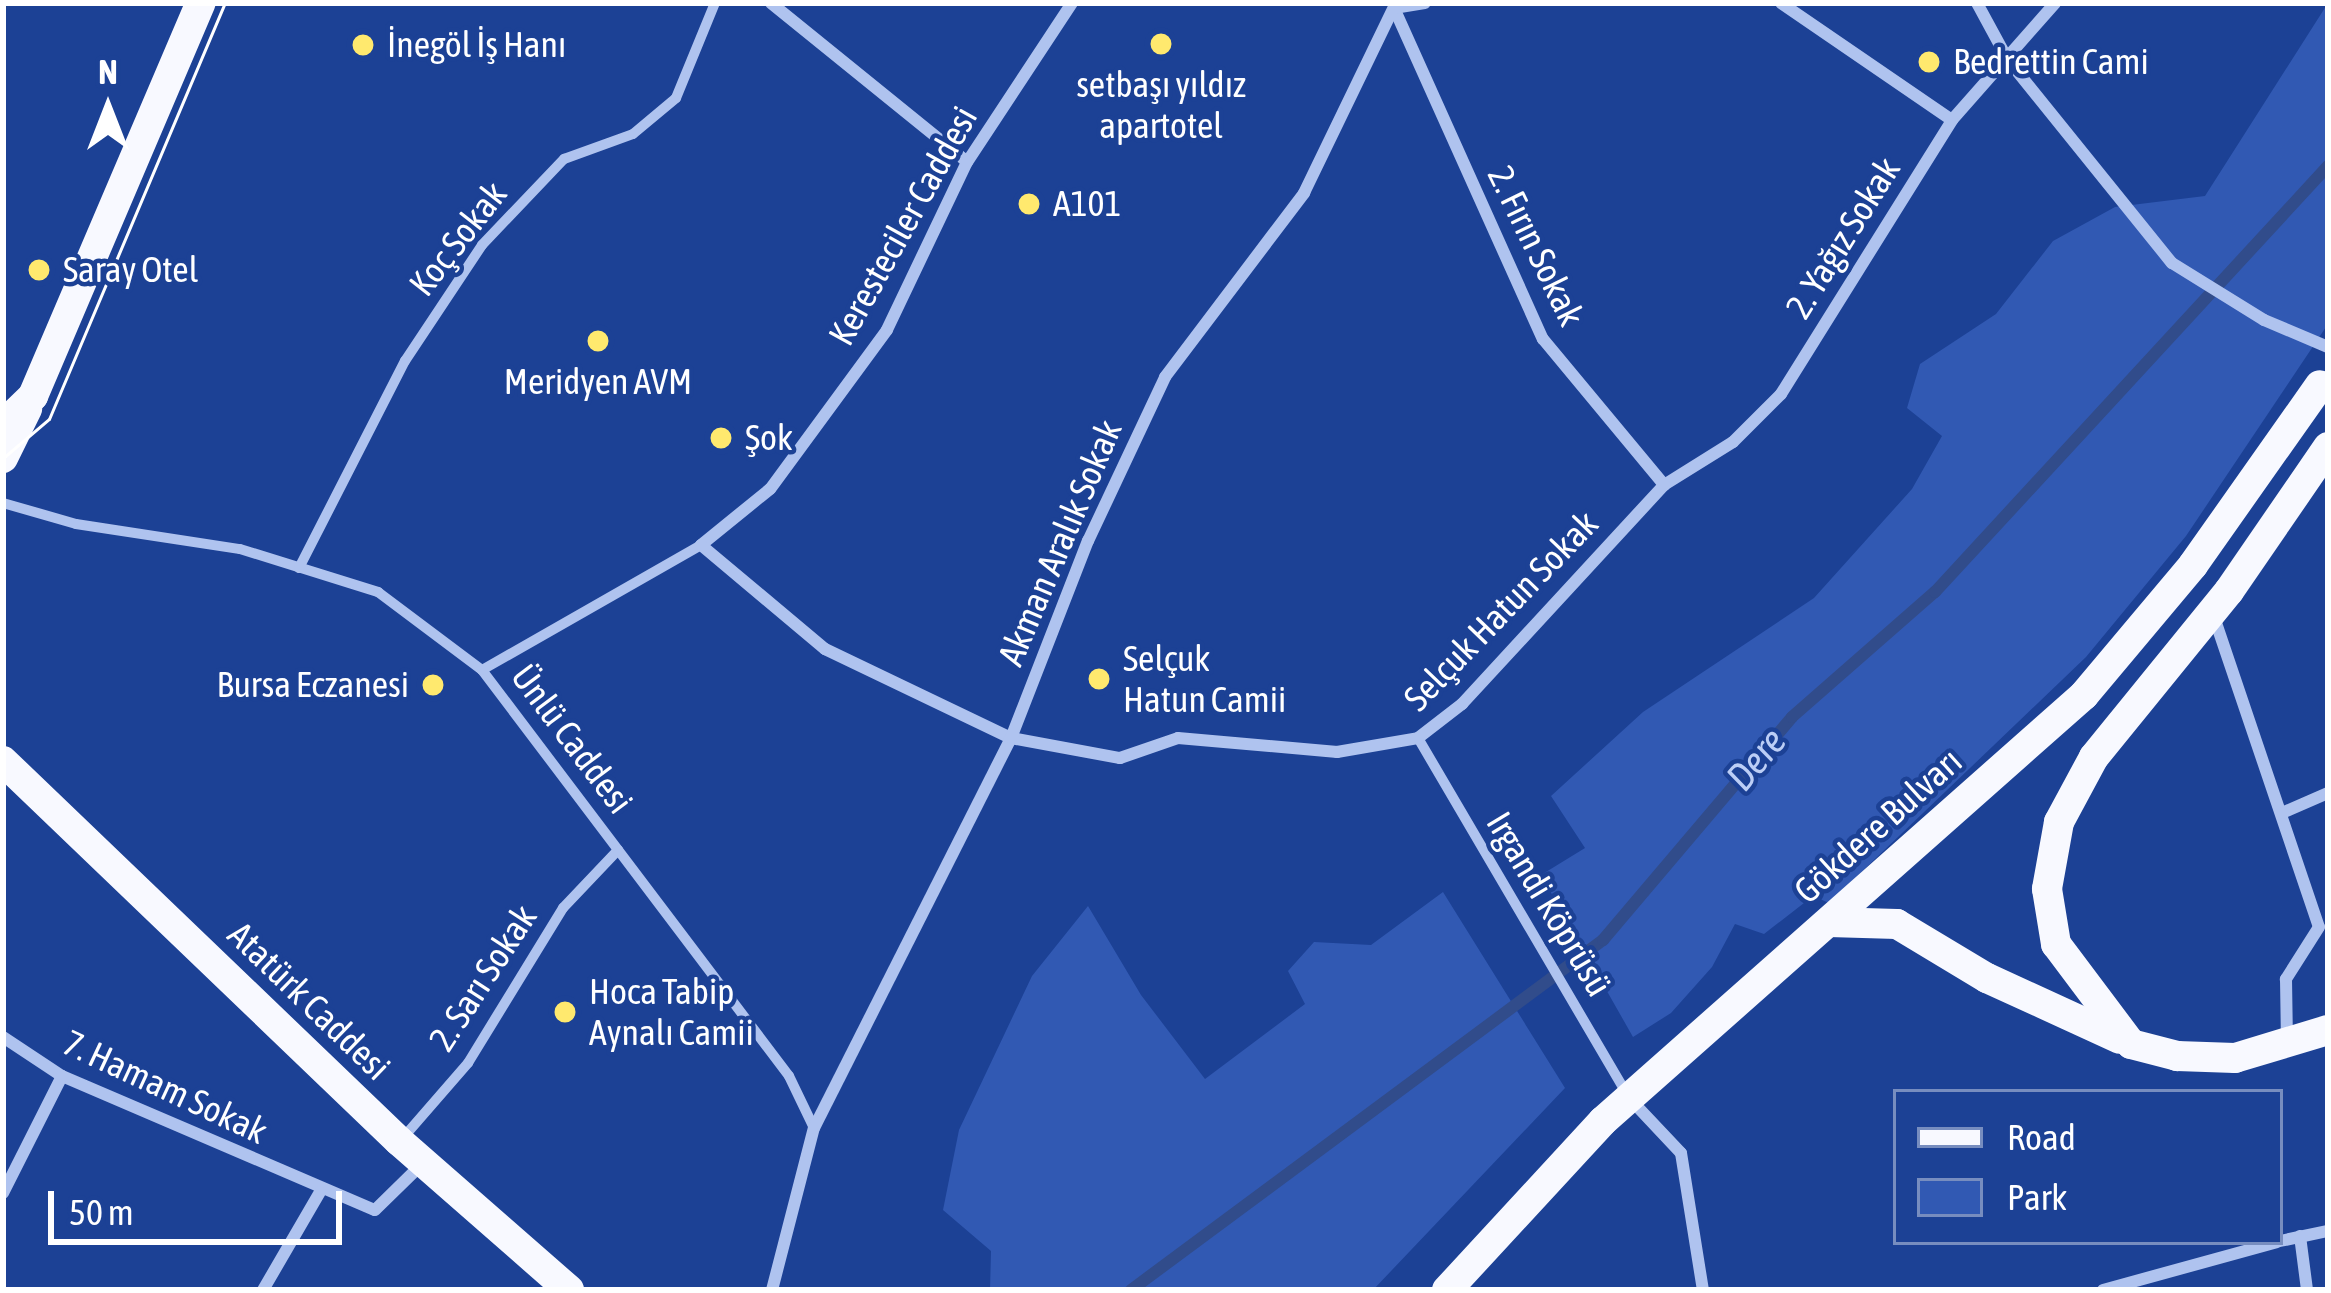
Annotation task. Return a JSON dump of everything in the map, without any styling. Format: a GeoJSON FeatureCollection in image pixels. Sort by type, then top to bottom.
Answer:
{"type":"FeatureCollection","features":[{"type":"Feature","properties":{"kind":"main road"},"geometry":{"type":"LineString","coordinates":[[3,458],[34,396],[201,3]]}},
{"type":"Feature","properties":{"kind":"main road","name":"Gökdere Bulvarı"},"geometry":{"type":"LineString","coordinates":[[1447,1290],[1515,1210],[1630,1100],[2084,694],[2193,565],[2320,385]]}},
{"type":"Feature","properties":{"kind":"main road"},"geometry":{"type":"LineString","coordinates":[[3,425],[34,396]]}},
{"type":"Feature","properties":{"kind":"main road"},"geometry":{"type":"LineString","coordinates":[[2131,1044],[2056,944],[2048,889],[2059,822],[2130,710],[2212,611],[2328,447]]}},
{"type":"Feature","properties":{"kind":"main road","name":"Atatürk Caddesi"},"geometry":{"type":"LineString","coordinates":[[3,761],[399,1142],[568,1290]]}},
{"type":"Feature","properties":{"kind":"main road"},"geometry":{"type":"LineString","coordinates":[[1829,922],[1897,924],[1987,978],[2131,1044],[2176,1056],[2235,1058],[2328,1030]]}},
{"type":"Feature","properties":{"kind":"street","name":"Koç Sokak"},"geometry":{"type":"LineString","coordinates":[[299,568],[405,361],[482,245],[564,159],[632,134],[676,98],[715,3]]}},
{"type":"Feature","properties":{"kind":"street"},"geometry":{"type":"LineString","coordinates":[[771,3],[967,162]]}},
{"type":"Feature","properties":{"kind":"street","name":"Keresteciler Caddesi"},"geometry":{"type":"LineString","coordinates":[[482,670],[701,545],[770,489],[887,330],[967,162],[1072,3]]}},
{"type":"Feature","properties":{"kind":"street"},"geometry":{"type":"LineString","coordinates":[[1392,5],[1425,3]]}},
{"type":"Feature","properties":{"kind":"street"},"geometry":{"type":"LineString","coordinates":[[1781,3],[1952,120]]}},
{"type":"Feature","properties":{"kind":"street"},"geometry":{"type":"LineString","coordinates":[[1977,3],[2008,60],[2172,263],[2264,320],[2328,347]]}},
{"type":"Feature","properties":{"kind":"street","name":"2. Yağız Sokak"},"geometry":{"type":"LineString","coordinates":[[1664,485],[1733,442],[1781,394],[1952,120],[2055,3]]}},
{"type":"Feature","properties":{"kind":"street","name":"2. Fırın Sokak"},"geometry":{"type":"LineString","coordinates":[[1392,5],[1543,339],[1664,485]]}},
{"type":"Feature","properties":{"kind":"street","name":"Akman Aralık Sokak"},"geometry":{"type":"LineString","coordinates":[[814,1128],[1010,738],[1088,541],[1165,377],[1304,193],[1392,5]]}},
{"type":"Feature","properties":{"kind":"street","name":"Selçuk Hatun Sokak"},"geometry":{"type":"LineString","coordinates":[[701,545],[824,649],[1010,738],[1120,758],[1178,739],[1337,752],[1418,739],[1462,704],[1664,485]]}},
{"type":"Feature","properties":{"kind":"street","name":"Ünlü Caddesi"},"geometry":{"type":"LineString","coordinates":[[3,503],[299,568],[378,592],[482,670],[789,1076],[814,1128]]}},
{"type":"Feature","properties":{"kind":"street"},"geometry":{"type":"LineString","coordinates":[[2212,611],[2319,926],[2286,979],[2281,1015],[2288,1045]]}},
{"type":"Feature","properties":{"kind":"street","name":"Irgandi Köprüsü"},"geometry":{"type":"LineString","coordinates":[[1418,739],[1630,1100]]}},
{"type":"Feature","properties":{"kind":"street"},"geometry":{"type":"LineString","coordinates":[[2282,812],[2328,793]]}},
{"type":"Feature","properties":{"kind":"street","name":"2. Sarı Sokak"},"geometry":{"type":"LineString","coordinates":[[399,1142],[468,1063],[563,908],[619,850]]}},
{"type":"Feature","properties":{"kind":"street","name":"7. Hamam Sokak"},"geometry":{"type":"LineString","coordinates":[[3,1037],[62,1076],[320,1192],[375,1210],[424,1162]]}},
{"type":"Feature","properties":{"kind":"street"},"geometry":{"type":"LineString","coordinates":[[3,1193],[62,1076]]}},
{"type":"Feature","properties":{"kind":"street"},"geometry":{"type":"LineString","coordinates":[[1630,1100],[1682,1153],[1703,1290]]}},
{"type":"Feature","properties":{"kind":"street"},"geometry":{"type":"LineString","coordinates":[[772,1290],[814,1128]]}},
{"type":"Feature","properties":{"kind":"street"},"geometry":{"type":"LineString","coordinates":[[263,1290],[320,1192]]}},
{"type":"Feature","properties":{"kind":"street"},"geometry":{"type":"LineString","coordinates":[[2283,1241],[2328,1231]]}},
{"type":"Feature","properties":{"kind":"street"},"geometry":{"type":"LineString","coordinates":[[2300,1236],[2307,1290]]}},
{"type":"Feature","properties":{"kind":"street"},"geometry":{"type":"LineString","coordinates":[[2103,1290],[2268,1245]]}},
{"type":"Feature","properties":{"kind":"green space"},"geometry":{"type":"Polygon","coordinates":[[[2328,3],[2328,324],[2186,536],[2086,657],[1829,903],[1813,896],[1764,934],[1735,924],[1712,967],[1671,1013],[1633,1037],[1541,875],[1585,848],[1551,796],[1643,712],[1814,598],[1912,489],[1942,436],[1907,408],[1920,364],[1996,314],[2053,241],[2115,207],[2205,196],[2328,3]]]}},
{"type":"Feature","properties":{"kind":"green space"},"geometry":{"type":"Polygon","coordinates":[[[1443,892],[1565,1088],[1373,1290],[990,1290],[991,1251],[943,1210],[959,1130],[1032,976],[1088,906],[1141,995],[1205,1079],[1305,1004],[1288,971],[1314,942],[1371,945],[1443,892]]]}},
{"type":"Feature","properties":{"kind":"waterway","name":"Dere"},"geometry":{"type":"LineString","coordinates":[[1131,1290],[1603,940],[1792,717],[1935,592],[2328,166]]}},
{"type":"Feature","properties":{"kind":"tram line"},"geometry":{"type":"LineString","coordinates":[[3,458],[49,419],[225,3]]}},
{"type":"Feature","properties":{"kind":"place","name":"setbaşı yıldız apartotel"},"geometry":{"type":"Point","coordinates":[1161,44]}},
{"type":"Feature","properties":{"kind":"place","name":"İnegöl İş Hanı"},"geometry":{"type":"Point","coordinates":[363,45]}},
{"type":"Feature","properties":{"kind":"place","name":"Bedrettin Cami"},"geometry":{"type":"Point","coordinates":[1929,62]}},
{"type":"Feature","properties":{"kind":"place","name":"A101"},"geometry":{"type":"Point","coordinates":[1029,204]}},
{"type":"Feature","properties":{"kind":"place","name":"Saray Otel"},"geometry":{"type":"Point","coordinates":[39,270]}},
{"type":"Feature","properties":{"kind":"place","name":"Meridyen AVM"},"geometry":{"type":"Point","coordinates":[598,341]}},
{"type":"Feature","properties":{"kind":"place","name":"Şok"},"geometry":{"type":"Point","coordinates":[721,438]}},
{"type":"Feature","properties":{"kind":"place","name":"Selçuk Hatun Camii"},"geometry":{"type":"Point","coordinates":[1099,679]}},
{"type":"Feature","properties":{"kind":"place","name":"Bursa Eczanesi"},"geometry":{"type":"Point","coordinates":[433,685]}},
{"type":"Feature","properties":{"kind":"place","name":"Hoca Tabip Aynalı Camii"},"geometry":{"type":"Point","coordinates":[565,1012]}}]}
